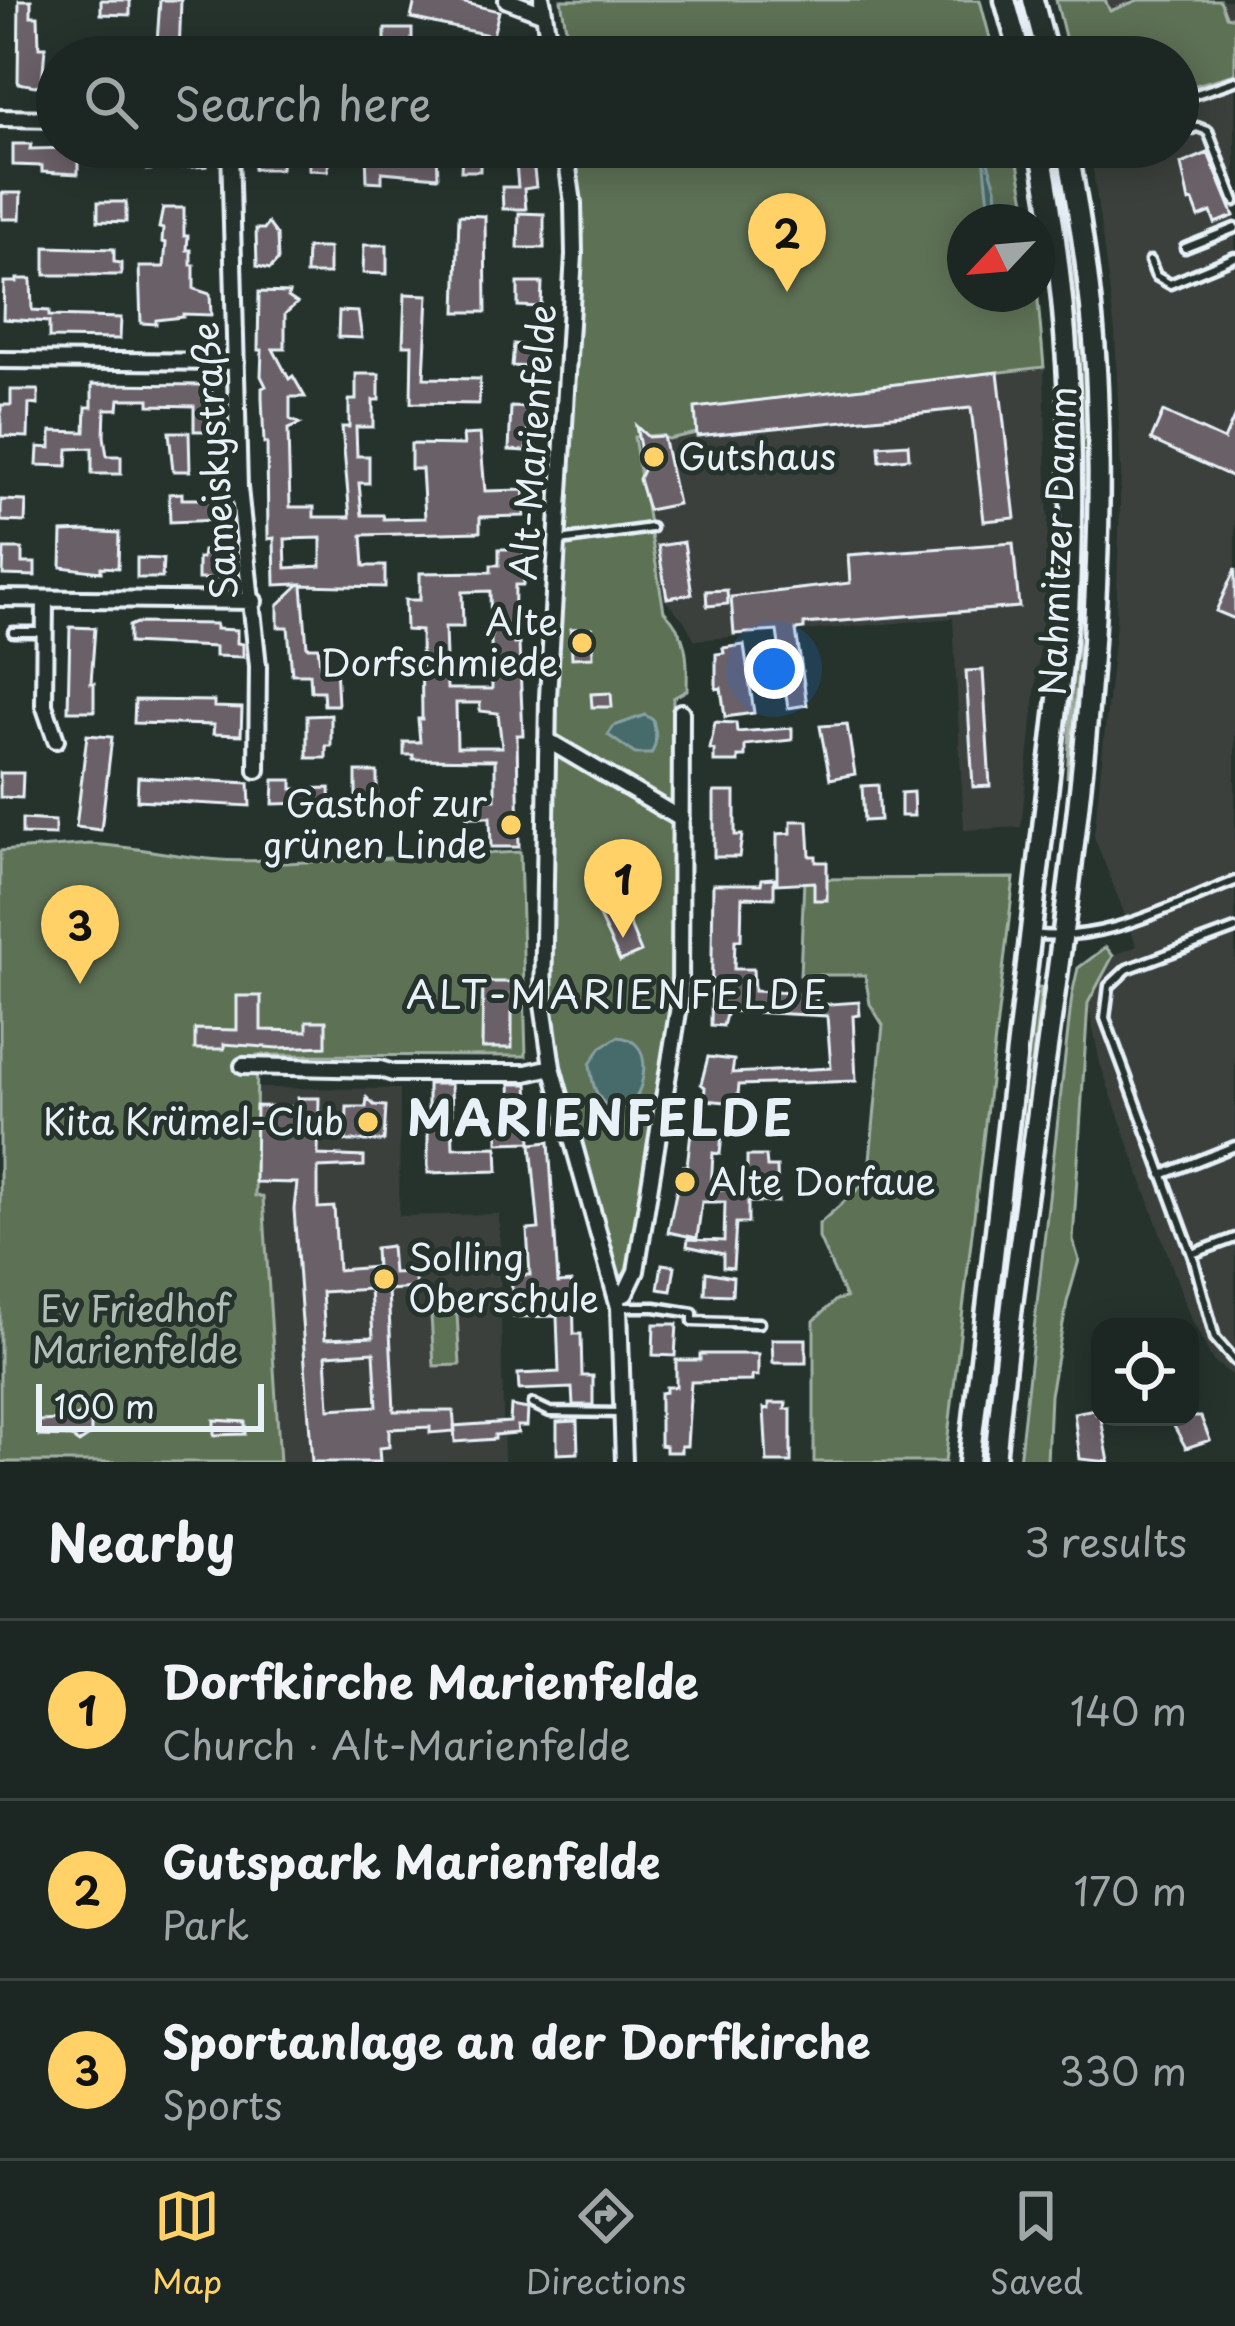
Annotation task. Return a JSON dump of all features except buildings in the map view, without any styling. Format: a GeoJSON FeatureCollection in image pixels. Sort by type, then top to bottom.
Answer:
{"type":"FeatureCollection","features":[{"type":"Feature","properties":{"kind":"main road"},"geometry":{"type":"LineString","coordinates":[[1005,0],[1015,36]]}},
{"type":"Feature","properties":{"kind":"main road"},"geometry":{"type":"LineString","coordinates":[[1034,0],[1043,36]]}},
{"type":"Feature","properties":{"kind":"main road","name":"Nahmitzer Damm"},"geometry":{"type":"LineString","coordinates":[[969,1462],[1060,704],[1072,527],[1064,307],[1043,168]]}},
{"type":"Feature","properties":{"kind":"main road","name":"Nahmitzer Damm"},"geometry":{"type":"LineString","coordinates":[[995,1462],[1089,682],[1099,528],[1092,311],[1070,168]]}},
{"type":"Feature","properties":{"kind":"street"},"geometry":{"type":"LineString","coordinates":[[507,0],[543,7]]}},
{"type":"Feature","properties":{"kind":"street"},"geometry":{"type":"LineString","coordinates":[[0,118],[36,119]]}},
{"type":"Feature","properties":{"kind":"street","name":"Sameiskystraße"},"geometry":{"type":"LineString","coordinates":[[231,168],[239,488],[254,601],[257,770]]}},
{"type":"Feature","properties":{"kind":"street","name":"Alt-Marienfelde"},"geometry":{"type":"LineString","coordinates":[[568,168],[574,255],[547,740],[543,1004],[552,1067],[618,1302],[624,1462]]}},
{"type":"Feature","properties":{"kind":"street"},"geometry":{"type":"LineString","coordinates":[[0,360],[236,362]]}},
{"type":"Feature","properties":{"kind":"street"},"geometry":{"type":"LineString","coordinates":[[0,598],[254,601]]}},
{"type":"Feature","properties":{"kind":"street"},"geometry":{"type":"LineString","coordinates":[[45,599],[44,705],[56,740]]}},
{"type":"Feature","properties":{"kind":"street","name":"Alt-Marienfelde"},"geometry":{"type":"LineString","coordinates":[[618,1302],[636,1271],[680,1000],[681,712]]}},
{"type":"Feature","properties":{"kind":"street"},"geometry":{"type":"LineString","coordinates":[[547,740],[681,819]]}},
{"type":"Feature","properties":{"kind":"street"},"geometry":{"type":"LineString","coordinates":[[243,1066],[393,1073],[526,1072],[552,1067]]}},
{"type":"Feature","properties":{"kind":"lane"},"geometry":{"type":"LineString","coordinates":[[1199,93],[1235,81]]}},
{"type":"Feature","properties":{"kind":"lane"},"geometry":{"type":"LineString","coordinates":[[1199,128],[1208,131],[1235,200]]}},
{"type":"Feature","properties":{"kind":"lane"},"geometry":{"type":"LineString","coordinates":[[1185,248],[1235,228]]}},
{"type":"Feature","properties":{"kind":"lane"},"geometry":{"type":"LineString","coordinates":[[1150,261],[1156,276],[1170,284],[1235,256]]}},
{"type":"Feature","properties":{"kind":"lane"},"geometry":{"type":"LineString","coordinates":[[556,541],[651,528]]}},
{"type":"Feature","properties":{"kind":"lane"},"geometry":{"type":"LineString","coordinates":[[13,632],[45,632]]}},
{"type":"Feature","properties":{"kind":"lane"},"geometry":{"type":"LineString","coordinates":[[1033,934],[1060,938],[1105,931],[1235,881]]}},
{"type":"Feature","properties":{"kind":"lane"},"geometry":{"type":"LineString","coordinates":[[1235,929],[1127,970],[1109,986],[1106,1018],[1192,1254],[1215,1338],[1235,1361]]}},
{"type":"Feature","properties":{"kind":"lane"},"geometry":{"type":"LineString","coordinates":[[1162,1174],[1235,1146]]}},
{"type":"Feature","properties":{"kind":"lane"},"geometry":{"type":"LineString","coordinates":[[1192,1254],[1235,1238]]}},
{"type":"Feature","properties":{"kind":"lane"},"geometry":{"type":"LineString","coordinates":[[618,1302],[693,1313],[693,1321],[759,1323]]}},
{"type":"Feature","properties":{"kind":"lane"},"geometry":{"type":"LineString","coordinates":[[533,1404],[550,1412],[622,1413]]}},
{"type":"Feature","properties":{"kind":"shaded area"},"geometry":{"type":"Polygon","coordinates":[[[1056,0],[1235,0],[1235,1377],[1213,1361],[1199,1334],[1199,1318],[1189,1314],[1100,1063],[1088,1003],[1113,956],[1137,946],[1094,836],[1116,623],[1121,475],[1115,331],[1093,168],[1199,168],[1199,36],[1065,36],[1056,0]]]}},
{"type":"Feature","properties":{"kind":"shaded area"},"geometry":{"type":"Polygon","coordinates":[[[1044,367],[1045,597],[1021,827],[964,830],[953,618],[695,640],[663,598],[634,437],[697,432],[695,408],[1044,367]]]}},
{"type":"Feature","properties":{"kind":"shaded area","name":"Solling Oberschule"},"geometry":{"type":"Polygon","coordinates":[[[256,1088],[400,1089],[399,1216],[499,1214],[504,1462],[280,1462],[263,1197],[255,1197],[256,1088]]]}},
{"type":"Feature","properties":{"kind":"green space"},"geometry":{"type":"Polygon","coordinates":[[[561,0],[980,0],[989,36],[567,36],[561,0]]]}},
{"type":"Feature","properties":{"kind":"green space"},"geometry":{"type":"Polygon","coordinates":[[[1056,0],[1105,0],[1110,11],[1138,0],[1220,0],[1226,16],[1235,18],[1235,74],[1199,84],[1199,36],[1065,36],[1056,0]]]}},
{"type":"Feature","properties":{"kind":"green space"},"geometry":{"type":"Polygon","coordinates":[[[575,168],[1019,168],[1026,204],[947,204],[947,312],[1039,312],[1044,367],[696,408],[697,433],[668,439],[634,437],[664,611],[682,638],[687,690],[673,698],[672,1001],[629,1270],[624,1277],[619,1274],[557,1057],[551,1003],[558,672],[582,240],[575,168]]]}},
{"type":"Feature","properties":{"kind":"green space"},"geometry":{"type":"Polygon","coordinates":[[[1073,255],[1088,488],[1082,488],[1067,257],[1073,255]]]}},
{"type":"Feature","properties":{"kind":"green space"},"geometry":{"type":"Polygon","coordinates":[[[1076,624],[1079,662],[1067,778],[1076,624]]]}},
{"type":"Feature","properties":{"kind":"green space","name":"Ev Friedhof Marienfelde"},"geometry":{"type":"Polygon","coordinates":[[[90,844],[220,860],[264,860],[264,864],[520,852],[526,1056],[257,1055],[255,1196],[263,1197],[280,1462],[0,1462],[0,851],[90,844]]]}},
{"type":"Feature","properties":{"kind":"green space"},"geometry":{"type":"Polygon","coordinates":[[[1014,878],[945,1462],[814,1462],[814,1321],[836,1300],[846,1298],[819,1238],[819,1224],[868,1180],[883,1025],[870,1004],[865,975],[800,975],[804,879],[1014,878]]]}},
{"type":"Feature","properties":{"kind":"green space"},"geometry":{"type":"Polygon","coordinates":[[[1106,947],[1113,956],[1088,1003],[1073,1240],[1079,1260],[1050,1395],[1047,1462],[1019,1462],[1072,995],[1078,968],[1106,947]]]}},
{"type":"Feature","properties":{"kind":"green space"},"geometry":{"type":"Polygon","coordinates":[[[1035,988],[1041,988],[1002,1314],[996,1314],[1035,988]]]}},
{"type":"Feature","properties":{"kind":"green space"},"geometry":{"type":"Polygon","coordinates":[[[457,1314],[460,1365],[434,1366],[431,1315],[457,1314]]]}},
{"type":"Feature","properties":{"kind":"green space"},"geometry":{"type":"Polygon","coordinates":[[[994,1331],[1000,1332],[985,1462],[978,1462],[994,1331]]]}},
{"type":"Feature","properties":{"kind":"water"},"geometry":{"type":"Polygon","coordinates":[[[985,168],[990,168],[997,204],[989,204],[985,168]]]}},
{"type":"Feature","properties":{"kind":"water"},"geometry":{"type":"Polygon","coordinates":[[[645,715],[653,720],[655,729],[651,754],[635,754],[608,735],[614,726],[645,715]]]}},
{"type":"Feature","properties":{"kind":"water"},"geometry":{"type":"Polygon","coordinates":[[[618,1037],[637,1046],[644,1064],[632,1105],[612,1109],[595,1090],[590,1064],[601,1047],[618,1037]]]}},
{"type":"Feature","properties":{"kind":"place","name":"Gutspark Marienfelde"},"geometry":{"type":"Point","coordinates":[787,292]}},
{"type":"Feature","properties":{"kind":"place","name":"Gutshaus"},"geometry":{"type":"Point","coordinates":[654,457]}},
{"type":"Feature","properties":{"kind":"place","name":"Alte Dorfschmiede"},"geometry":{"type":"Point","coordinates":[582,643]}},
{"type":"Feature","properties":{"kind":"place","name":"Gasthof zur grünen Linde"},"geometry":{"type":"Point","coordinates":[511,825]}},
{"type":"Feature","properties":{"kind":"place","name":"Dorfkirche Marienfelde"},"geometry":{"type":"Point","coordinates":[623,938]}},
{"type":"Feature","properties":{"kind":"place","name":"Sportanlage an der Dorfkirche"},"geometry":{"type":"Point","coordinates":[80,984]}},
{"type":"Feature","properties":{"kind":"place","name":"Kita Krümel-Club"},"geometry":{"type":"Point","coordinates":[368,1122]}},
{"type":"Feature","properties":{"kind":"place","name":"Alte Dorfaue"},"geometry":{"type":"Point","coordinates":[685,1182]}},
{"type":"Feature","properties":{"kind":"place","name":"Solling Oberschule"},"geometry":{"type":"Point","coordinates":[384,1279]}},
{"type":"Feature","properties":{"kind":"district","name":"ALT-MARIENFELDE"},"geometry":{"type":"Point","coordinates":[618,995]}},
{"type":"Feature","properties":{"kind":"district","name":"MARIENFELDE"},"geometry":{"type":"Point","coordinates":[601,1119]}}]}
